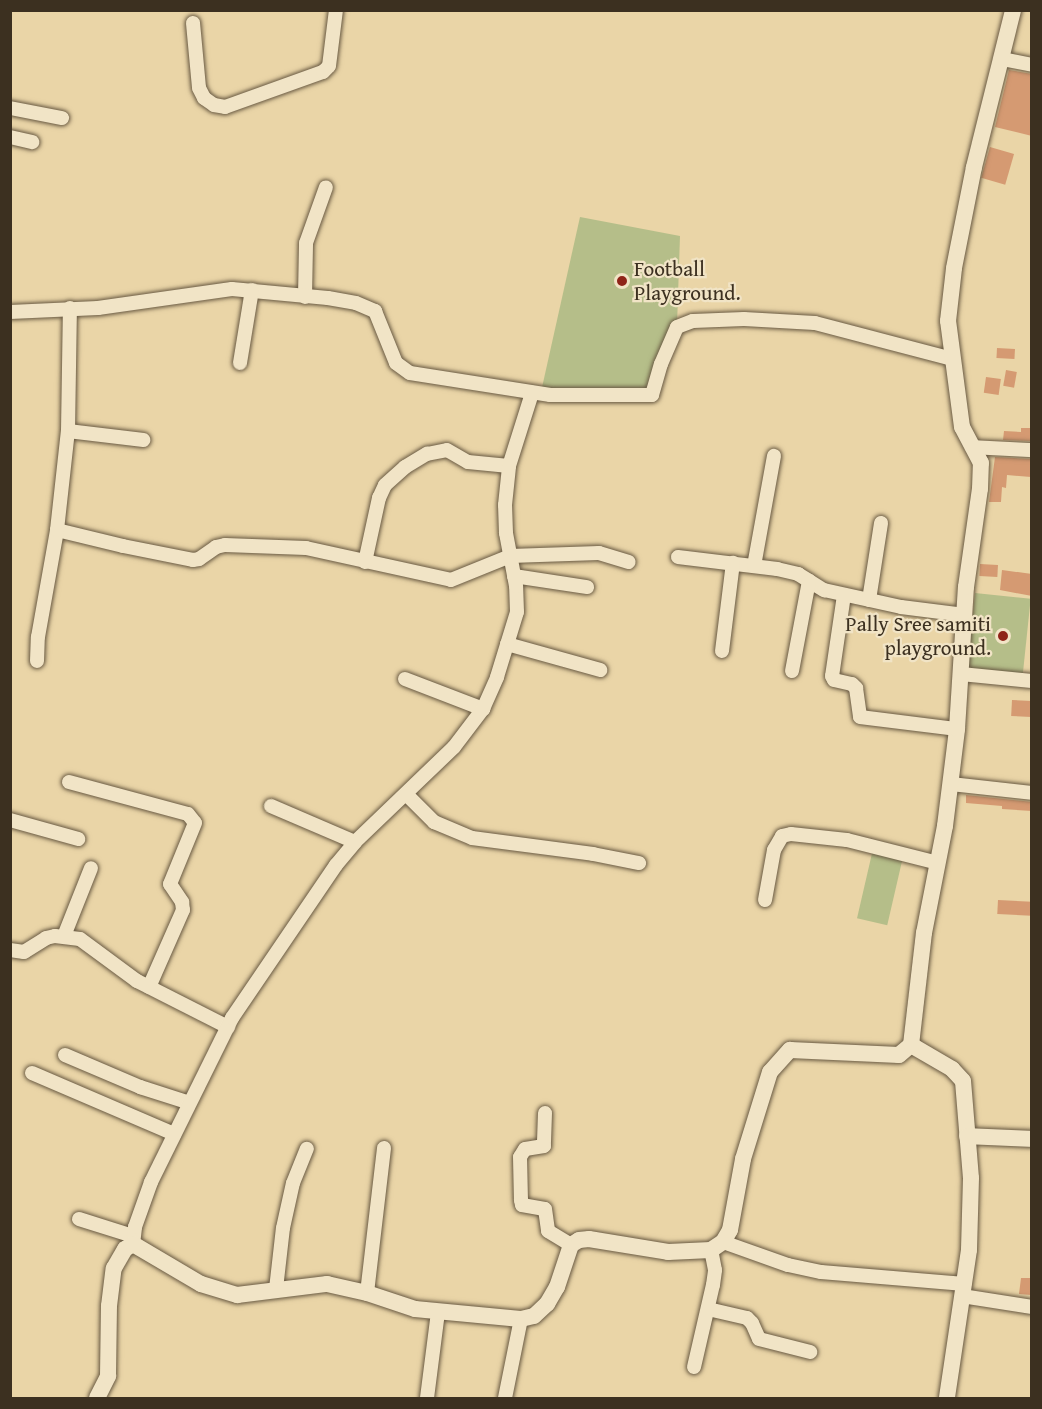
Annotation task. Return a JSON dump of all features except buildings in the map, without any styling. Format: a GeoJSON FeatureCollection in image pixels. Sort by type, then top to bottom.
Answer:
{"type":"FeatureCollection","features":[{"type":"Feature","properties":{"kind":"street"},"geometry":{"type":"LineString","coordinates":[[193,23],[199,88],[204,98],[214,105],[225,107],[323,72],[329,66],[332,54],[336,10]]}},
{"type":"Feature","properties":{"kind":"street"},"geometry":{"type":"LineString","coordinates":[[694,1367],[708,1309],[717,1246],[730,1230],[743,1159],[770,1072],[790,1050],[899,1055],[911,1045],[924,933],[951,784],[964,615],[980,489],[981,463],[962,427],[948,321],[954,268],[974,167],[1013,10]]}},
{"type":"Feature","properties":{"kind":"street"},"geometry":{"type":"LineString","coordinates":[[1002,59],[1032,65]]}},
{"type":"Feature","properties":{"kind":"street"},"geometry":{"type":"LineString","coordinates":[[10,108],[62,118]]}},
{"type":"Feature","properties":{"kind":"street"},"geometry":{"type":"LineString","coordinates":[[10,137],[32,142]]}},
{"type":"Feature","properties":{"kind":"street"},"geometry":{"type":"LineString","coordinates":[[304,297],[306,243],[326,187]]}},
{"type":"Feature","properties":{"kind":"street"},"geometry":{"type":"LineString","coordinates":[[10,312],[98,308],[232,288],[356,303],[375,311],[396,363],[410,374],[532,393],[638,397],[652,395],[661,364],[678,327],[693,321],[744,319],[815,323],[952,359]]}},
{"type":"Feature","properties":{"kind":"street"},"geometry":{"type":"LineString","coordinates":[[240,363],[252,290]]}},
{"type":"Feature","properties":{"kind":"street"},"geometry":{"type":"LineString","coordinates":[[37,661],[38,636],[57,530],[68,430],[70,308]]}},
{"type":"Feature","properties":{"kind":"street"},"geometry":{"type":"LineString","coordinates":[[97,1398],[108,1376],[109,1306],[114,1269],[133,1240],[151,1182],[228,1026],[277,950],[356,842],[454,747],[483,709],[517,612],[505,505],[509,466],[532,393]]}},
{"type":"Feature","properties":{"kind":"street"},"geometry":{"type":"LineString","coordinates":[[68,430],[144,440]]}},
{"type":"Feature","properties":{"kind":"street"},"geometry":{"type":"LineString","coordinates":[[972,447],[1032,450]]}},
{"type":"Feature","properties":{"kind":"street"},"geometry":{"type":"LineString","coordinates":[[365,562],[379,498],[385,485],[405,467],[427,454],[447,450],[468,462],[509,466]]}},
{"type":"Feature","properties":{"kind":"street"},"geometry":{"type":"LineString","coordinates":[[754,566],[774,456]]}},
{"type":"Feature","properties":{"kind":"street"},"geometry":{"type":"LineString","coordinates":[[869,600],[881,524]]}},
{"type":"Feature","properties":{"kind":"street"},"geometry":{"type":"LineString","coordinates":[[57,530],[193,560],[199,559],[216,547],[225,545],[285,546],[451,580],[510,556],[599,553],[629,562]]}},
{"type":"Feature","properties":{"kind":"street"},"geometry":{"type":"LineString","coordinates":[[678,557],[798,574],[825,590],[844,595],[901,608],[964,615]]}},
{"type":"Feature","properties":{"kind":"street"},"geometry":{"type":"LineString","coordinates":[[722,651],[733,563]]}},
{"type":"Feature","properties":{"kind":"street"},"geometry":{"type":"LineString","coordinates":[[514,576],[587,586]]}},
{"type":"Feature","properties":{"kind":"street"},"geometry":{"type":"LineString","coordinates":[[792,671],[809,581]]}},
{"type":"Feature","properties":{"kind":"street"},"geometry":{"type":"LineString","coordinates":[[844,595],[832,676],[834,680],[852,684],[856,688],[860,717],[957,729]]}},
{"type":"Feature","properties":{"kind":"street"},"geometry":{"type":"LineString","coordinates":[[507,645],[600,670]]}},
{"type":"Feature","properties":{"kind":"street"},"geometry":{"type":"LineString","coordinates":[[961,674],[1032,681]]}},
{"type":"Feature","properties":{"kind":"street"},"geometry":{"type":"LineString","coordinates":[[405,679],[483,709]]}},
{"type":"Feature","properties":{"kind":"street"},"geometry":{"type":"LineString","coordinates":[[69,782],[188,814],[195,823],[170,884],[182,902],[183,910],[149,987]]}},
{"type":"Feature","properties":{"kind":"street"},"geometry":{"type":"LineString","coordinates":[[951,784],[1032,793]]}},
{"type":"Feature","properties":{"kind":"street"},"geometry":{"type":"LineString","coordinates":[[406,794],[434,822],[472,838],[593,854],[639,863]]}},
{"type":"Feature","properties":{"kind":"street"},"geometry":{"type":"LineString","coordinates":[[271,806],[356,842]]}},
{"type":"Feature","properties":{"kind":"street"},"geometry":{"type":"LineString","coordinates":[[10,820],[78,839]]}},
{"type":"Feature","properties":{"kind":"street"},"geometry":{"type":"LineString","coordinates":[[765,900],[774,850],[782,836],[790,834],[847,840],[938,863]]}},
{"type":"Feature","properties":{"kind":"street"},"geometry":{"type":"LineString","coordinates":[[64,936],[91,868]]}},
{"type":"Feature","properties":{"kind":"street"},"geometry":{"type":"LineString","coordinates":[[10,950],[24,952],[46,938],[64,936],[80,939],[149,987],[228,1026]]}},
{"type":"Feature","properties":{"kind":"street"},"geometry":{"type":"LineString","coordinates":[[911,1045],[952,1069],[963,1081],[970,1178],[969,1250],[947,1398]]}},
{"type":"Feature","properties":{"kind":"street"},"geometry":{"type":"LineString","coordinates":[[65,1055],[140,1087],[190,1103]]}},
{"type":"Feature","properties":{"kind":"street"},"geometry":{"type":"LineString","coordinates":[[32,1073],[174,1134]]}},
{"type":"Feature","properties":{"kind":"street"},"geometry":{"type":"LineString","coordinates":[[545,1113],[544,1146],[525,1149],[520,1157],[521,1200],[522,1205],[545,1209],[548,1231],[571,1245]]}},
{"type":"Feature","properties":{"kind":"street"},"geometry":{"type":"LineString","coordinates":[[967,1136],[1032,1139]]}},
{"type":"Feature","properties":{"kind":"street"},"geometry":{"type":"LineString","coordinates":[[367,1293],[384,1148]]}},
{"type":"Feature","properties":{"kind":"street"},"geometry":{"type":"LineString","coordinates":[[276,1289],[293,1182],[307,1149]]}},
{"type":"Feature","properties":{"kind":"street"},"geometry":{"type":"LineString","coordinates":[[79,1219],[133,1240],[201,1284],[237,1295],[327,1284],[367,1293],[416,1309],[521,1319],[534,1316],[547,1305],[557,1287],[571,1245],[579,1240],[589,1239],[668,1252],[717,1246],[821,1272],[963,1290],[1032,1307]]}},
{"type":"Feature","properties":{"kind":"street"},"geometry":{"type":"LineString","coordinates":[[708,1309],[747,1318],[752,1323],[759,1339],[810,1352]]}},
{"type":"Feature","properties":{"kind":"street"},"geometry":{"type":"LineString","coordinates":[[427,1398],[438,1312]]}},
{"type":"Feature","properties":{"kind":"street"},"geometry":{"type":"LineString","coordinates":[[505,1398],[521,1319]]}},
{"type":"Feature","properties":{"kind":"green space","name":"Football Playground."},"geometry":{"type":"Polygon","coordinates":[[[580,217],[680,236],[677,325],[652,395],[541,392],[580,217]]]}},
{"type":"Feature","properties":{"kind":"green space","name":"Pally Sree samiti playground."},"geometry":{"type":"Polygon","coordinates":[[[975,593],[1031,599],[1023,675],[967,670],[975,593]]]}},
{"type":"Feature","properties":{"kind":"green space"},"geometry":{"type":"Polygon","coordinates":[[[873,849],[903,856],[887,925],[857,918],[873,849]]]}},
{"type":"Feature","properties":{"kind":"place","name":"Football Playground."},"geometry":{"type":"Point","coordinates":[622,281]}},
{"type":"Feature","properties":{"kind":"place","name":"Pally Sree samiti playground."},"geometry":{"type":"Point","coordinates":[1003,636]}}]}
